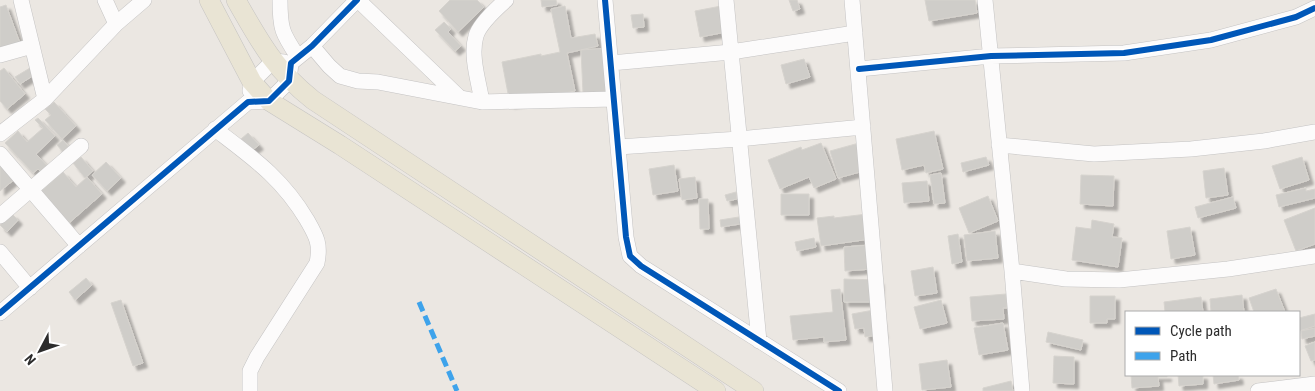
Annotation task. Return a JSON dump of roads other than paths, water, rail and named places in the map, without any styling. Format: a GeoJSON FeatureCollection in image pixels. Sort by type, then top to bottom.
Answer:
{"type":"FeatureCollection","features":[{"type":"Feature","properties":{"kind":"main road"},"geometry":{"type":"LineString","coordinates":[[209,0],[252,82],[269,101],[340,145],[716,391]]}},
{"type":"Feature","properties":{"kind":"main road"},"geometry":{"type":"LineString","coordinates":[[236,0],[262,47],[273,61],[293,67],[328,110],[754,391]]}},
{"type":"Feature","properties":{"kind":"street"},"geometry":{"type":"LineString","coordinates":[[21,0],[44,99]]}},
{"type":"Feature","properties":{"kind":"street"},"geometry":{"type":"LineString","coordinates":[[105,0],[116,24]]}},
{"type":"Feature","properties":{"kind":"street"},"geometry":{"type":"LineString","coordinates":[[0,134],[44,99],[116,24],[144,0]]}},
{"type":"Feature","properties":{"kind":"street"},"geometry":{"type":"LineString","coordinates":[[280,0],[283,34],[293,67]]}},
{"type":"Feature","properties":{"kind":"street"},"geometry":{"type":"LineString","coordinates":[[0,313],[248,102],[269,101],[293,67],[358,0],[458,96]]}},
{"type":"Feature","properties":{"kind":"street"},"geometry":{"type":"LineString","coordinates":[[482,102],[474,51],[476,34],[495,10],[506,0]]}},
{"type":"Feature","properties":{"kind":"street"},"geometry":{"type":"LineString","coordinates":[[605,0],[626,237],[630,256],[641,266],[839,391]]}},
{"type":"Feature","properties":{"kind":"street"},"geometry":{"type":"LineString","coordinates":[[726,0],[759,341]]}},
{"type":"Feature","properties":{"kind":"street"},"geometry":{"type":"LineString","coordinates":[[852,0],[885,391]]}},
{"type":"Feature","properties":{"kind":"street"},"geometry":{"type":"LineString","coordinates":[[985,0],[1022,391]]}},
{"type":"Feature","properties":{"kind":"street"},"geometry":{"type":"LineString","coordinates":[[859,69],[990,56],[1134,52],[1211,40],[1296,17],[1315,8]]}},
{"type":"Feature","properties":{"kind":"street"},"geometry":{"type":"LineString","coordinates":[[611,63],[731,52],[856,33]]}},
{"type":"Feature","properties":{"kind":"street"},"geometry":{"type":"LineString","coordinates":[[0,55],[32,46]]}},
{"type":"Feature","properties":{"kind":"street"},"geometry":{"type":"LineString","coordinates":[[312,46],[340,76],[358,81],[378,82],[482,102],[614,99]]}},
{"type":"Feature","properties":{"kind":"street"},"geometry":{"type":"LineString","coordinates":[[248,102],[252,82],[273,61]]}},
{"type":"Feature","properties":{"kind":"street"},"geometry":{"type":"LineString","coordinates":[[618,147],[739,139],[864,127]]}},
{"type":"Feature","properties":{"kind":"street"},"geometry":{"type":"LineString","coordinates":[[215,129],[253,157],[277,179],[294,199],[319,242],[317,263],[257,356],[250,371],[250,391]]}},
{"type":"Feature","properties":{"kind":"street"},"geometry":{"type":"LineString","coordinates":[[999,145],[1104,154],[1191,149],[1264,141],[1315,132]]}},
{"type":"Feature","properties":{"kind":"street"},"geometry":{"type":"LineString","coordinates":[[0,216],[81,146]]}},
{"type":"Feature","properties":{"kind":"street"},"geometry":{"type":"LineString","coordinates":[[0,154],[79,246]]}},
{"type":"Feature","properties":{"kind":"street"},"geometry":{"type":"LineString","coordinates":[[0,252],[30,288]]}},
{"type":"Feature","properties":{"kind":"street"},"geometry":{"type":"LineString","coordinates":[[1012,271],[1066,279],[1119,280],[1228,269],[1315,256]]}},
{"type":"Feature","properties":{"kind":"street"},"geometry":{"type":"LineString","coordinates":[[1258,391],[1315,384]]}}]}
